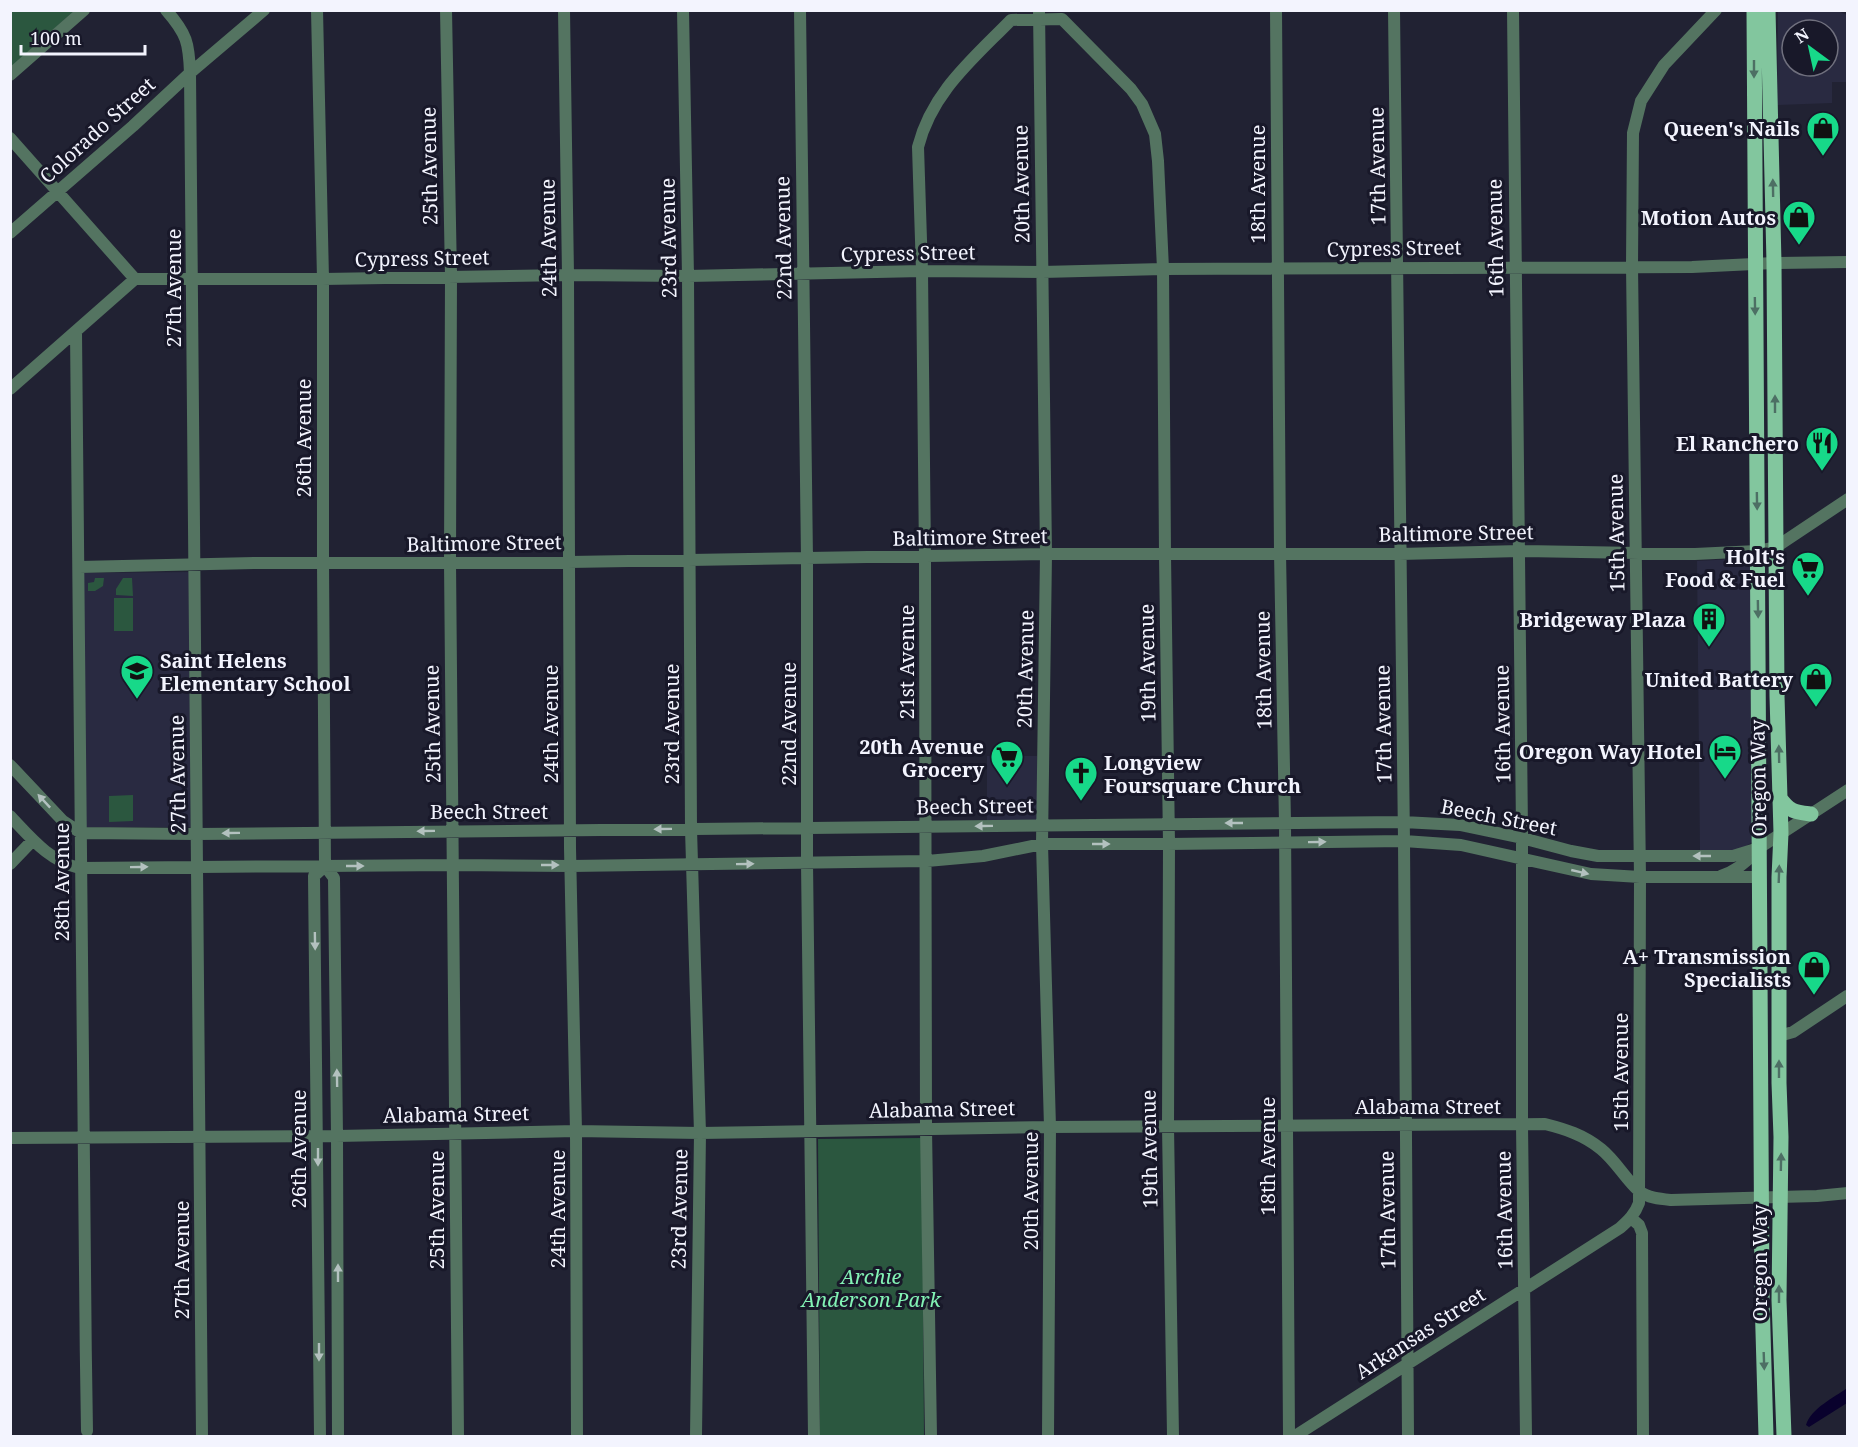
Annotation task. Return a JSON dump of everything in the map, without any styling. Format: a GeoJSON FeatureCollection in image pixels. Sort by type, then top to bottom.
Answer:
{"type":"FeatureCollection","features":[{"type":"Feature","properties":{"kind":"main road","name":"Oregon Way"},"geometry":{"type":"LineString","coordinates":[[1768,10],[1774,263],[1781,833],[1779,877],[1779,1300],[1784,1437]]}},
{"type":"Feature","properties":{"kind":"main road","name":"Oregon Way"},"geometry":{"type":"LineString","coordinates":[[1752,13],[1761,1197],[1766,1437]]}},
{"type":"Feature","properties":{"kind":"main road"},"geometry":{"type":"LineString","coordinates":[[1759,776],[1768,786],[1768,810],[1781,833]]}},
{"type":"Feature","properties":{"kind":"main road"},"geometry":{"type":"LineString","coordinates":[[1780,798],[1794,812],[1811,814]]}},
{"type":"Feature","properties":{"kind":"street"},"geometry":{"type":"LineString","coordinates":[[10,75],[84,10]]}},
{"type":"Feature","properties":{"kind":"street","name":"27th Avenue"},"geometry":{"type":"LineString","coordinates":[[166,10],[186,38],[189,48],[190,73],[202,1437]]}},
{"type":"Feature","properties":{"kind":"street","name":"Colorado Street"},"geometry":{"type":"LineString","coordinates":[[10,233],[264,10]]}},
{"type":"Feature","properties":{"kind":"street","name":"26th Avenue"},"geometry":{"type":"LineString","coordinates":[[317,10],[323,279],[325,866],[334,878],[338,1437]]}},
{"type":"Feature","properties":{"kind":"street","name":"25th Avenue"},"geometry":{"type":"LineString","coordinates":[[446,10],[451,276],[450,562],[458,1437]]}},
{"type":"Feature","properties":{"kind":"street","name":"24th Avenue"},"geometry":{"type":"LineString","coordinates":[[564,10],[577,1437]]}},
{"type":"Feature","properties":{"kind":"street","name":"23rd Avenue"},"geometry":{"type":"LineString","coordinates":[[683,10],[688,276],[691,829],[700,1133],[696,1437]]}},
{"type":"Feature","properties":{"kind":"street","name":"22nd Avenue"},"geometry":{"type":"LineString","coordinates":[[800,10],[814,1437]]}},
{"type":"Feature","properties":{"kind":"street","name":"18th Avenue"},"geometry":{"type":"LineString","coordinates":[[1276,10],[1289,1437]]}},
{"type":"Feature","properties":{"kind":"street","name":"17th Avenue"},"geometry":{"type":"LineString","coordinates":[[1394,10],[1404,841],[1408,1437]]}},
{"type":"Feature","properties":{"kind":"street","name":"16th Avenue"},"geometry":{"type":"LineString","coordinates":[[1513,10],[1523,859],[1522,1126],[1526,1437]]}},
{"type":"Feature","properties":{"kind":"street","name":"15th Avenue"},"geometry":{"type":"LineString","coordinates":[[1640,1191],[1640,856],[1632,266],[1633,133],[1641,101],[1664,65],[1716,10]]}},
{"type":"Feature","properties":{"kind":"street","name":"19th Avenue"},"geometry":{"type":"LineString","coordinates":[[1039,15],[1062,19],[1131,89],[1150,118],[1155,134],[1158,161],[1164,268],[1169,824],[1168,1127],[1173,1437]]}},
{"type":"Feature","properties":{"kind":"street","name":"21st Avenue"},"geometry":{"type":"LineString","coordinates":[[931,1437],[926,1129],[925,557],[922,271],[918,147],[927,118],[955,77],[1011,20],[1039,15]]}},
{"type":"Feature","properties":{"kind":"street","name":"20th Avenue"},"geometry":{"type":"LineString","coordinates":[[1039,15],[1046,554],[1042,844],[1050,1127],[1048,1437]]}},
{"type":"Feature","properties":{"kind":"street"},"geometry":{"type":"LineString","coordinates":[[10,138],[135,279],[10,389]]}},
{"type":"Feature","properties":{"kind":"street","name":"Cypress Street"},"geometry":{"type":"LineString","coordinates":[[135,279],[688,276],[922,271],[1042,272],[1164,268],[1692,267],[1848,262]]}},
{"type":"Feature","properties":{"kind":"street","name":"28th Avenue"},"geometry":{"type":"LineString","coordinates":[[76,332],[82,1138],[87,1431]]}},
{"type":"Feature","properties":{"kind":"street","name":"Baltimore Street"},"geometry":{"type":"LineString","coordinates":[[79,567],[1046,554],[1400,554],[1520,550],[1695,554],[1757,551],[1776,547],[1848,499]]}},
{"type":"Feature","properties":{"kind":"street"},"geometry":{"type":"LineString","coordinates":[[10,765],[63,821],[81,833]]}},
{"type":"Feature","properties":{"kind":"street","name":"Beech Street"},"geometry":{"type":"LineString","coordinates":[[81,833],[325,833],[1403,822],[1460,825],[1598,856],[1733,856],[1759,848],[1848,790]]}},
{"type":"Feature","properties":{"kind":"street"},"geometry":{"type":"LineString","coordinates":[[10,816],[56,860],[68,866],[80,868]]}},
{"type":"Feature","properties":{"kind":"street"},"geometry":{"type":"LineString","coordinates":[[10,864],[33,840]]}},
{"type":"Feature","properties":{"kind":"street","name":"Beech Street"},"geometry":{"type":"LineString","coordinates":[[80,868],[571,866],[927,861],[983,855],[1042,844],[1404,841],[1461,845],[1592,874],[1640,877],[1760,877]]}},
{"type":"Feature","properties":{"kind":"street"},"geometry":{"type":"LineString","coordinates":[[1717,878],[1749,860],[1759,848]]}},
{"type":"Feature","properties":{"kind":"street","name":"26th Avenue"},"geometry":{"type":"LineString","coordinates":[[320,1437],[314,876],[325,866]]}},
{"type":"Feature","properties":{"kind":"street"},"geometry":{"type":"LineString","coordinates":[[1779,1036],[1793,1032],[1847,996]]}},
{"type":"Feature","properties":{"kind":"street","name":"Alabama Street"},"geometry":{"type":"LineString","coordinates":[[10,1138],[337,1136],[576,1131],[700,1133],[1050,1127],[1522,1126],[1545,1124],[1566,1129],[1601,1148],[1640,1191]]}},
{"type":"Feature","properties":{"kind":"street"},"geometry":{"type":"LineString","coordinates":[[1644,1437],[1642,1233],[1631,1218],[1640,1203],[1640,1191],[1655,1198],[1671,1200],[1836,1196],[1848,1193]]}},
{"type":"Feature","properties":{"kind":"street","name":"Arkansas Street"},"geometry":{"type":"LineString","coordinates":[[1295,1437],[1525,1290],[1620,1228],[1631,1218]]}},
{"type":"Feature","properties":{"kind":"shaded area"},"geometry":{"type":"Polygon","coordinates":[[[1778,11],[1838,11],[1847,15],[1847,82],[1832,82],[1832,103],[1777,105],[1778,11]]]}},
{"type":"Feature","properties":{"kind":"shaded area"},"geometry":{"type":"Polygon","coordinates":[[[1752,558],[1754,841],[1738,851],[1700,852],[1697,561],[1752,558]]]}},
{"type":"Feature","properties":{"kind":"shaded area","name":"Saint Helens Elementary School"},"geometry":{"type":"Polygon","coordinates":[[[190,572],[191,827],[84,827],[83,573],[190,572]]]}},
{"type":"Feature","properties":{"kind":"shaded area"},"geometry":{"type":"Polygon","coordinates":[[[987,756],[1037,756],[1038,821],[987,821],[987,756]]]}},
{"type":"Feature","properties":{"kind":"shaded area"},"geometry":{"type":"Polygon","coordinates":[[[1847,1388],[1847,1403],[1809,1427],[1806,1425],[1818,1408],[1847,1388]]]}},
{"type":"Feature","properties":{"kind":"green space"},"geometry":{"type":"Polygon","coordinates":[[[11,10],[74,11],[11,67],[11,10]]]}},
{"type":"Feature","properties":{"kind":"green space"},"geometry":{"type":"Polygon","coordinates":[[[95,578],[104,578],[103,586],[95,591],[88,591],[88,583],[94,582],[95,578]]]}},
{"type":"Feature","properties":{"kind":"green space"},"geometry":{"type":"Polygon","coordinates":[[[123,578],[132,578],[133,596],[116,595],[116,589],[123,578]]]}},
{"type":"Feature","properties":{"kind":"green space"},"geometry":{"type":"Polygon","coordinates":[[[114,598],[133,598],[133,631],[114,631],[114,598]]]}},
{"type":"Feature","properties":{"kind":"green space"},"geometry":{"type":"Polygon","coordinates":[[[133,795],[133,821],[109,822],[109,796],[133,795]]]}},
{"type":"Feature","properties":{"kind":"green space","name":"Archie Anderson Park"},"geometry":{"type":"Polygon","coordinates":[[[922,1138],[924,1436],[820,1436],[818,1139],[922,1138]]]}},
{"type":"Feature","properties":{"kind":"place","name":"Queen's Nails"},"geometry":{"type":"Point","coordinates":[1823,157]}},
{"type":"Feature","properties":{"kind":"place","name":"Motion Autos"},"geometry":{"type":"Point","coordinates":[1799,246]}},
{"type":"Feature","properties":{"kind":"place","name":"El Ranchero"},"geometry":{"type":"Point","coordinates":[1822,472]}},
{"type":"Feature","properties":{"kind":"place","name":"Holt's Food & Fuel"},"geometry":{"type":"Point","coordinates":[1808,597]}},
{"type":"Feature","properties":{"kind":"place","name":"Bridgeway Plaza"},"geometry":{"type":"Point","coordinates":[1709,648]}},
{"type":"Feature","properties":{"kind":"place","name":"Saint Helens Elementary School"},"geometry":{"type":"Point","coordinates":[137,700]}},
{"type":"Feature","properties":{"kind":"place","name":"United Battery"},"geometry":{"type":"Point","coordinates":[1816,708]}},
{"type":"Feature","properties":{"kind":"place","name":"Oregon Way Hotel"},"geometry":{"type":"Point","coordinates":[1725,780]}},
{"type":"Feature","properties":{"kind":"place","name":"20th Avenue Grocery"},"geometry":{"type":"Point","coordinates":[1007,786]}},
{"type":"Feature","properties":{"kind":"place","name":"Longview Foursquare Church"},"geometry":{"type":"Point","coordinates":[1081,802]}},
{"type":"Feature","properties":{"kind":"place","name":"A+ Transmission Specialists"},"geometry":{"type":"Point","coordinates":[1814,996]}}]}
